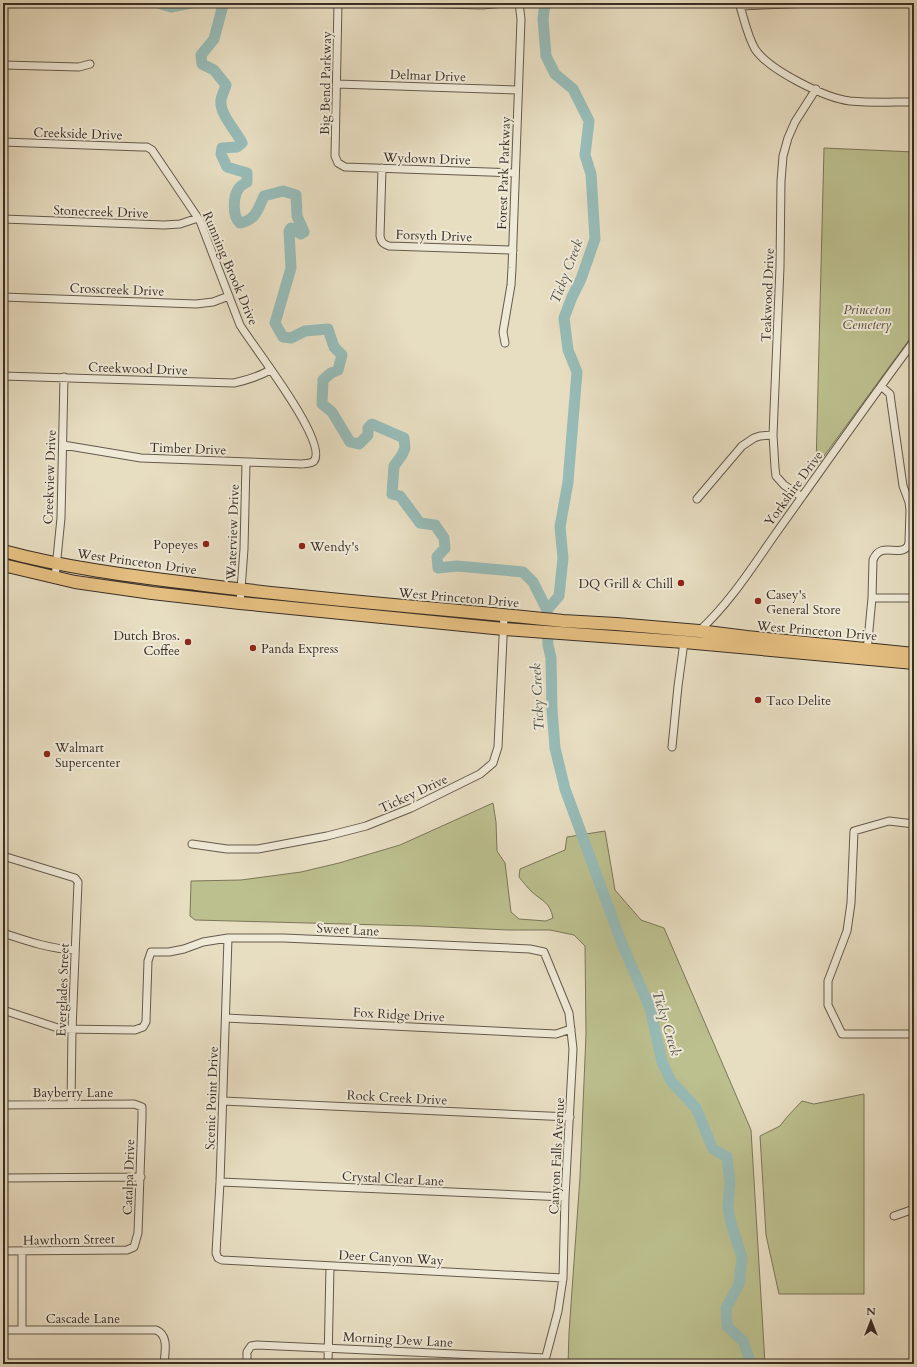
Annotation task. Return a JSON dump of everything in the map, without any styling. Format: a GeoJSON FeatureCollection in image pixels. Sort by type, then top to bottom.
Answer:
{"type":"FeatureCollection","features":[{"type":"Feature","properties":{"kind":"highway","name":"West Princeton Drive"},"geometry":{"type":"LineString","coordinates":[[3,551],[57,564],[174,582],[504,616],[699,631],[866,654],[914,663]]}},
{"type":"Feature","properties":{"kind":"highway","name":"West Princeton Drive"},"geometry":{"type":"LineString","coordinates":[[3,565],[55,578],[152,593],[504,629],[866,654],[914,654]]}},
{"type":"Feature","properties":{"kind":"street","name":"Big Bend Parkway"},"geometry":{"type":"LineString","coordinates":[[338,3],[335,156],[338,163]]}},
{"type":"Feature","properties":{"kind":"street"},"geometry":{"type":"LineString","coordinates":[[402,3],[482,6],[504,3]]}},
{"type":"Feature","properties":{"kind":"street","name":"Forest Park Parkway"},"geometry":{"type":"LineString","coordinates":[[505,343],[502,332],[511,285],[513,250],[521,19],[519,3]]}},
{"type":"Feature","properties":{"kind":"street"},"geometry":{"type":"LineString","coordinates":[[814,3],[740,5],[752,42],[764,60],[799,82],[830,96],[848,101],[914,102]]}},
{"type":"Feature","properties":{"kind":"street"},"geometry":{"type":"LineString","coordinates":[[3,65],[79,67],[90,64]]}},
{"type":"Feature","properties":{"kind":"street","name":"Delmar Drive"},"geometry":{"type":"LineString","coordinates":[[337,84],[518,90]]}},
{"type":"Feature","properties":{"kind":"street","name":"Teakwood Drive"},"geometry":{"type":"LineString","coordinates":[[802,497],[784,485],[776,476],[775,468],[773,435],[780,274],[781,181],[783,156],[788,138],[795,122],[816,89]]}},
{"type":"Feature","properties":{"kind":"street","name":"Creekside Drive"},"geometry":{"type":"LineString","coordinates":[[3,142],[147,147],[152,150]]}},
{"type":"Feature","properties":{"kind":"street","name":"Running Brook Drive"},"geometry":{"type":"LineString","coordinates":[[152,150],[198,218],[240,325],[298,409],[307,426],[315,450],[314,461]]}},
{"type":"Feature","properties":{"kind":"street","name":"Wydown Drive"},"geometry":{"type":"LineString","coordinates":[[338,163],[345,167],[516,173]]}},
{"type":"Feature","properties":{"kind":"street","name":"Forsyth Drive"},"geometry":{"type":"LineString","coordinates":[[382,168],[380,236],[382,243],[385,245],[513,250]]}},
{"type":"Feature","properties":{"kind":"street","name":"Stonecreek Drive"},"geometry":{"type":"LineString","coordinates":[[3,219],[164,225],[180,224],[198,218]]}},
{"type":"Feature","properties":{"kind":"street","name":"Crosscreek Drive"},"geometry":{"type":"LineString","coordinates":[[3,297],[196,304],[213,302],[229,296]]}},
{"type":"Feature","properties":{"kind":"street","name":"Yorkshire Drive"},"geometry":{"type":"LineString","coordinates":[[684,642],[718,614],[914,341]]}},
{"type":"Feature","properties":{"kind":"street","name":"Creekwood Drive"},"geometry":{"type":"LineString","coordinates":[[3,376],[234,383],[248,380],[270,370]]}},
{"type":"Feature","properties":{"kind":"street","name":"Creekview Drive"},"geometry":{"type":"LineString","coordinates":[[55,578],[61,518],[64,377]]}},
{"type":"Feature","properties":{"kind":"street"},"geometry":{"type":"LineString","coordinates":[[866,654],[872,598],[873,560],[877,552],[881,550],[903,550],[906,549],[909,542],[909,502],[903,486],[891,398],[890,394],[881,386]]}},
{"type":"Feature","properties":{"kind":"street"},"geometry":{"type":"LineString","coordinates":[[697,499],[742,446],[754,438],[773,435]]}},
{"type":"Feature","properties":{"kind":"street","name":"Timber Drive"},"geometry":{"type":"LineString","coordinates":[[62,445],[142,458],[302,464],[314,461]]}},
{"type":"Feature","properties":{"kind":"street","name":"Waterview Drive"},"geometry":{"type":"LineString","coordinates":[[240,603],[244,549],[246,462]]}},
{"type":"Feature","properties":{"kind":"street"},"geometry":{"type":"LineString","coordinates":[[872,598],[914,598]]}},
{"type":"Feature","properties":{"kind":"street","name":"Tickey Drive"},"geometry":{"type":"LineString","coordinates":[[192,844],[227,849],[258,849],[348,831],[401,813],[480,774],[493,763],[498,747],[504,616]]}},
{"type":"Feature","properties":{"kind":"street"},"geometry":{"type":"LineString","coordinates":[[672,747],[684,642]]}},
{"type":"Feature","properties":{"kind":"street"},"geometry":{"type":"LineString","coordinates":[[914,824],[889,821],[854,831],[851,903],[848,931],[828,980],[828,1005],[842,1034],[914,1034]]}},
{"type":"Feature","properties":{"kind":"street","name":"Everglades Street"},"geometry":{"type":"LineString","coordinates":[[3,856],[75,878],[78,882],[72,1030],[71,1104]]}},
{"type":"Feature","properties":{"kind":"street"},"geometry":{"type":"LineString","coordinates":[[3,933],[34,944],[75,950]]}},
{"type":"Feature","properties":{"kind":"street","name":"Sweet Lane"},"geometry":{"type":"LineString","coordinates":[[72,1030],[135,1030],[143,1027],[146,1022],[148,961],[151,952],[170,952],[203,942],[228,938],[311,939],[530,949],[544,952]]}},
{"type":"Feature","properties":{"kind":"street","name":"Scenic Point Drive"},"geometry":{"type":"LineString","coordinates":[[218,1258],[216,1253],[220,1182],[228,938]]}},
{"type":"Feature","properties":{"kind":"street","name":"Canyon Falls Avenue"},"geometry":{"type":"LineString","coordinates":[[544,952],[568,1013],[573,1049],[563,1278],[558,1311],[545,1361]]}},
{"type":"Feature","properties":{"kind":"street"},"geometry":{"type":"LineString","coordinates":[[3,1010],[61,1029],[72,1030]]}},
{"type":"Feature","properties":{"kind":"street","name":"Fox Ridge Drive"},"geometry":{"type":"LineString","coordinates":[[226,1018],[556,1034],[570,1029]]}},
{"type":"Feature","properties":{"kind":"street","name":"Rock Creek Drive"},"geometry":{"type":"LineString","coordinates":[[223,1101],[570,1117]]}},
{"type":"Feature","properties":{"kind":"street","name":"Bayberry Lane"},"geometry":{"type":"LineString","coordinates":[[3,1105],[134,1104],[142,1107]]}},
{"type":"Feature","properties":{"kind":"street","name":"Catalpa Drive"},"geometry":{"type":"LineString","coordinates":[[134,1247],[138,1233],[141,1177],[142,1107]]}},
{"type":"Feature","properties":{"kind":"street"},"geometry":{"type":"LineString","coordinates":[[3,1178],[141,1177]]}},
{"type":"Feature","properties":{"kind":"street","name":"Crystal Clear Lane"},"geometry":{"type":"LineString","coordinates":[[220,1182],[566,1198]]}},
{"type":"Feature","properties":{"kind":"street"},"geometry":{"type":"LineString","coordinates":[[894,1216],[914,1209]]}},
{"type":"Feature","properties":{"kind":"street","name":"Hawthorn Street"},"geometry":{"type":"LineString","coordinates":[[3,1251],[126,1250],[134,1247]]}},
{"type":"Feature","properties":{"kind":"street"},"geometry":{"type":"LineString","coordinates":[[22,1251],[22,1330]]}},
{"type":"Feature","properties":{"kind":"street","name":"Deer Canyon Way"},"geometry":{"type":"LineString","coordinates":[[218,1258],[222,1260],[563,1278]]}},
{"type":"Feature","properties":{"kind":"street"},"geometry":{"type":"LineString","coordinates":[[328,1364],[330,1266]]}},
{"type":"Feature","properties":{"kind":"street","name":"Cascade Lane"},"geometry":{"type":"LineString","coordinates":[[3,1330],[156,1330],[162,1332],[165,1337],[164,1364]]}},
{"type":"Feature","properties":{"kind":"street","name":"Morning Dew Lane"},"geometry":{"type":"LineString","coordinates":[[247,1364],[247,1352],[251,1346],[257,1345],[545,1361]]}},
{"type":"Feature","properties":{"kind":"green space","name":"Princeton Cemetery"},"geometry":{"type":"Polygon","coordinates":[[[824,148],[914,152],[914,333],[816,467],[824,148]]]}},
{"type":"Feature","properties":{"kind":"green space"},"geometry":{"type":"Polygon","coordinates":[[[493,803],[496,822],[497,851],[505,863],[511,912],[519,919],[546,921],[553,918],[548,905],[532,892],[519,877],[520,869],[565,850],[567,837],[605,831],[615,890],[641,920],[664,928],[751,1130],[765,1364],[568,1364],[580,1177],[586,1034],[585,946],[574,935],[550,930],[195,920],[190,916],[191,881],[241,880],[301,872],[339,863],[400,845],[493,803]]]}},
{"type":"Feature","properties":{"kind":"green space"},"geometry":{"type":"Polygon","coordinates":[[[864,1094],[864,1294],[779,1294],[766,1235],[760,1136],[780,1126],[802,1101],[814,1104],[864,1094]]]}},
{"type":"Feature","properties":{"kind":"waterway"},"geometry":{"type":"LineString","coordinates":[[158,3],[171,7],[191,3]]}},
{"type":"Feature","properties":{"kind":"waterway"},"geometry":{"type":"LineString","coordinates":[[222,3],[223,5],[214,39],[201,55],[202,64],[214,70],[226,85],[221,98],[221,105],[225,116],[242,143],[237,147],[222,148],[221,154],[227,167],[247,173],[247,182],[240,187],[236,196],[234,206],[237,220],[240,223],[250,219],[256,213],[264,196],[283,191],[296,195],[297,216],[304,232],[301,234],[291,228],[289,231],[291,268],[275,323],[283,337],[291,338],[305,331],[328,329],[334,347],[342,355],[338,370],[331,373],[323,380],[322,404],[332,412],[350,442],[359,444],[368,435],[368,428],[372,424],[404,438],[405,448],[394,466],[392,494],[400,496],[420,523],[435,525],[444,538],[445,548],[437,557],[438,568],[457,566],[523,572],[533,582],[547,610],[548,645],[551,658],[552,709],[555,748],[565,789],[622,944],[650,1008],[662,1062],[671,1081],[696,1108],[713,1149],[727,1157],[730,1182],[728,1208],[742,1258],[739,1284],[726,1308],[727,1326],[743,1341],[751,1364]]}},
{"type":"Feature","properties":{"kind":"waterway","name":"Ticky Creek"},"geometry":{"type":"LineString","coordinates":[[545,3],[543,19],[546,56],[555,74],[573,89],[589,121],[585,155],[591,174],[595,239],[581,279],[564,318],[568,350],[577,372],[568,482],[560,527],[563,558],[559,596],[547,610]]}},
{"type":"Feature","properties":{"kind":"place","name":"Popeyes"},"geometry":{"type":"Point","coordinates":[206,544]}},
{"type":"Feature","properties":{"kind":"place","name":"Wendy's"},"geometry":{"type":"Point","coordinates":[302,546]}},
{"type":"Feature","properties":{"kind":"place","name":"DQ Grill & Chill"},"geometry":{"type":"Point","coordinates":[681,583]}},
{"type":"Feature","properties":{"kind":"place","name":"Casey's General Store"},"geometry":{"type":"Point","coordinates":[758,601]}},
{"type":"Feature","properties":{"kind":"place","name":"Dutch Bros. Coffee"},"geometry":{"type":"Point","coordinates":[188,642]}},
{"type":"Feature","properties":{"kind":"place","name":"Panda Express"},"geometry":{"type":"Point","coordinates":[253,648]}},
{"type":"Feature","properties":{"kind":"place","name":"Taco Delite"},"geometry":{"type":"Point","coordinates":[758,700]}},
{"type":"Feature","properties":{"kind":"place","name":"Walmart Supercenter"},"geometry":{"type":"Point","coordinates":[47,754]}}]}
